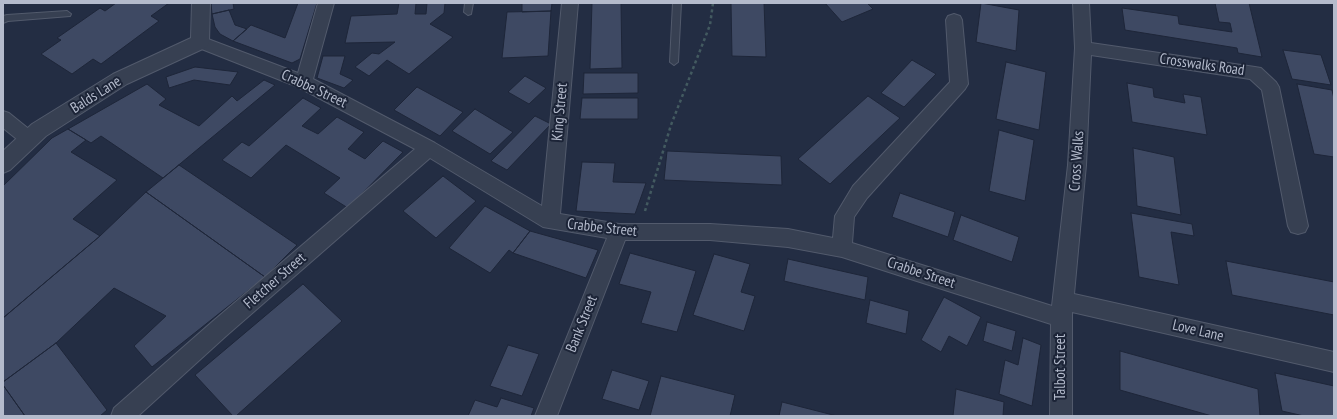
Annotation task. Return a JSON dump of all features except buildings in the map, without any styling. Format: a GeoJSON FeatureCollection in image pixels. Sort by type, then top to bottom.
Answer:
{"type":"FeatureCollection","features":[{"type":"Feature","properties":{"kind":"street"},"geometry":{"type":"LineString","coordinates":[[200,42],[201,3]]}},
{"type":"Feature","properties":{"kind":"street"},"geometry":{"type":"LineString","coordinates":[[304,82],[326,3]]}},
{"type":"Feature","properties":{"kind":"street","name":"King Street"},"geometry":{"type":"LineString","coordinates":[[550,221],[570,3]]}},
{"type":"Feature","properties":{"kind":"street","name":"Cross Walks"},"geometry":{"type":"LineString","coordinates":[[1062,309],[1078,166],[1083,48],[1081,3]]}},
{"type":"Feature","properties":{"kind":"street"},"geometry":{"type":"LineString","coordinates":[[842,248],[845,216],[860,192],[959,84],[954,20]]}},
{"type":"Feature","properties":{"kind":"street","name":"Crabbe Street"},"geometry":{"type":"LineString","coordinates":[[200,42],[304,82],[429,148],[550,221],[625,232],[710,232],[788,238],[842,248],[1062,309]]}},
{"type":"Feature","properties":{"kind":"street","name":"Balds Lane"},"geometry":{"type":"LineString","coordinates":[[3,164],[29,139],[120,79],[200,42]]}},
{"type":"Feature","properties":{"kind":"street","name":"Crosswalks Road"},"geometry":{"type":"LineString","coordinates":[[1083,48],[1255,73],[1270,87],[1298,226]]}},
{"type":"Feature","properties":{"kind":"street"},"geometry":{"type":"LineString","coordinates":[[3,118],[29,139]]}},
{"type":"Feature","properties":{"kind":"street","name":"Fletcher Street"},"geometry":{"type":"LineString","coordinates":[[122,416],[219,329],[429,148]]}},
{"type":"Feature","properties":{"kind":"street","name":"Bank Street"},"geometry":{"type":"LineString","coordinates":[[546,416],[625,232]]}},
{"type":"Feature","properties":{"kind":"street","name":"Love Lane"},"geometry":{"type":"LineString","coordinates":[[1062,309],[1334,362]]}},
{"type":"Feature","properties":{"kind":"street","name":"Talbot Street"},"geometry":{"type":"LineString","coordinates":[[1061,416],[1062,309]]}},
{"type":"Feature","properties":{"kind":"lane"},"geometry":{"type":"LineString","coordinates":[[468,12],[469,3]]}},
{"type":"Feature","properties":{"kind":"lane"},"geometry":{"type":"LineString","coordinates":[[674,62],[677,3]]}},
{"type":"Feature","properties":{"kind":"lane"},"geometry":{"type":"LineString","coordinates":[[3,20],[7,18],[67,14]]}},
{"type":"Feature","properties":{"kind":"path"},"geometry":{"type":"LineString","coordinates":[[625,232],[645,211],[671,125],[690,80],[710,25],[713,3]]}}]}
